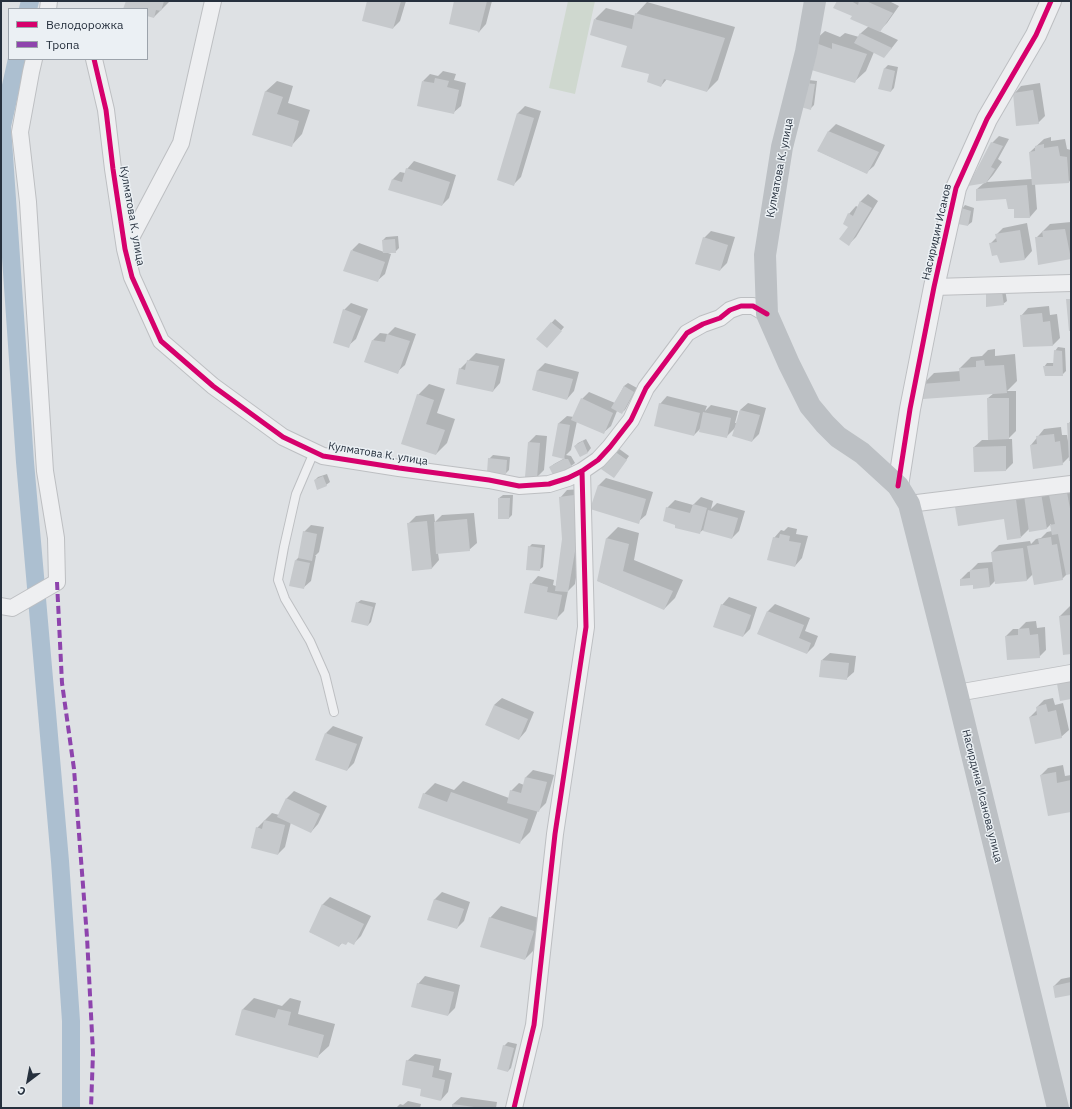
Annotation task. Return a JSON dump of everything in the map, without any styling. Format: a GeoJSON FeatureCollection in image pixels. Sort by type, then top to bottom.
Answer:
{"type":"FeatureCollection","features":[{"type":"Feature","properties":{"kind":"main road","name":"Кулматова К. улица"},"geometry":{"type":"LineString","coordinates":[[816,1],[806,52],[782,147],[765,255],[767,314],[789,364],[810,406],[838,437],[862,453],[903,495]]}},
{"type":"Feature","properties":{"kind":"main road","name":"Насирдина Исанова улица"},"geometry":{"type":"LineString","coordinates":[[903,495],[957,693],[1058,1108]]}},
{"type":"Feature","properties":{"kind":"street"},"geometry":{"type":"LineString","coordinates":[[125,249],[181,143],[213,1]]}},
{"type":"Feature","properties":{"kind":"street","name":"Насиридин Исанов"},"geometry":{"type":"LineString","coordinates":[[903,495],[910,410],[934,287],[956,188],[987,119],[1036,35],[1051,1]]}},
{"type":"Feature","properties":{"kind":"street"},"geometry":{"type":"LineString","coordinates":[[7,607],[57,582],[56,538],[45,471],[28,202],[20,132],[34,60]]}},
{"type":"Feature","properties":{"kind":"street","name":"Кулматова К. улица"},"geometry":{"type":"LineString","coordinates":[[94,60],[106,110],[125,249],[132,277],[161,341],[213,386],[283,437],[323,456],[489,480],[519,486],[550,484],[568,478],[582,471],[598,460],[631,420],[646,388],[687,333],[703,324],[720,318],[730,310],[741,306],[753,306],[767,314]]}},
{"type":"Feature","properties":{"kind":"street"},"geometry":{"type":"LineString","coordinates":[[934,287],[1071,283]]}},
{"type":"Feature","properties":{"kind":"street"},"geometry":{"type":"LineString","coordinates":[[514,1108],[534,1025],[555,834],[586,627],[582,471]]}},
{"type":"Feature","properties":{"kind":"street"},"geometry":{"type":"LineString","coordinates":[[903,495],[1071,484]]}},
{"type":"Feature","properties":{"kind":"street"},"geometry":{"type":"LineString","coordinates":[[957,693],[1071,674]]}},
{"type":"Feature","properties":{"kind":"lane"},"geometry":{"type":"LineString","coordinates":[[314,452],[296,494],[278,580],[285,599],[310,641],[325,675],[334,712]]}},
{"type":"Feature","properties":{"kind":"shaded area"},"geometry":{"type":"Polygon","coordinates":[[[568,1],[595,1],[575,94],[549,88],[568,1]]]}},
{"type":"Feature","properties":{"kind":"building"},"geometry":{"type":"Polygon","coordinates":[[[126,1],[164,1],[161,11],[156,10],[154,18],[148,16],[148,8],[123,8],[126,1]]]}},
{"type":"Feature","properties":{"kind":"building"},"geometry":{"type":"Polygon","coordinates":[[[367,1],[401,1],[393,29],[362,21],[367,1]]]}},
{"type":"Feature","properties":{"kind":"building"},"geometry":{"type":"Polygon","coordinates":[[[454,1],[487,1],[479,33],[477,31],[449,24],[454,1]]]}},
{"type":"Feature","properties":{"kind":"building"},"geometry":{"type":"Polygon","coordinates":[[[837,1],[851,1],[858,5],[859,1],[866,1],[893,13],[880,32],[850,19],[852,16],[833,8],[837,1]]]}},
{"type":"Feature","properties":{"kind":"building"},"geometry":{"type":"Polygon","coordinates":[[[635,13],[725,38],[707,92],[664,79],[661,87],[647,82],[649,74],[621,67],[627,46],[590,35],[594,19],[632,29],[635,13]]]}},
{"type":"Feature","properties":{"kind":"building"},"geometry":{"type":"Polygon","coordinates":[[[860,33],[892,48],[884,58],[854,43],[860,33]]]}},
{"type":"Feature","properties":{"kind":"building"},"geometry":{"type":"Polygon","coordinates":[[[813,42],[832,49],[832,43],[867,54],[855,83],[808,69],[813,42]]]}},
{"type":"Feature","properties":{"kind":"building"},"geometry":{"type":"Polygon","coordinates":[[[884,68],[895,71],[891,92],[878,89],[884,68]]]}},
{"type":"Feature","properties":{"kind":"building"},"geometry":{"type":"Polygon","coordinates":[[[435,78],[449,81],[447,87],[459,90],[454,114],[417,106],[422,81],[434,83],[435,78]]]}},
{"type":"Feature","properties":{"kind":"building"},"geometry":{"type":"Polygon","coordinates":[[[804,83],[815,84],[811,110],[801,107],[804,83]]]}},
{"type":"Feature","properties":{"kind":"building"},"geometry":{"type":"Polygon","coordinates":[[[1033,90],[1039,124],[1016,126],[1013,93],[1033,90]]]}},
{"type":"Feature","properties":{"kind":"building"},"geometry":{"type":"Polygon","coordinates":[[[265,91],[283,97],[277,114],[299,121],[292,147],[252,135],[265,91]]]}},
{"type":"Feature","properties":{"kind":"building"},"geometry":{"type":"Polygon","coordinates":[[[517,113],[534,118],[514,186],[497,180],[517,113]]]}},
{"type":"Feature","properties":{"kind":"building"},"geometry":{"type":"Polygon","coordinates":[[[828,131],[879,152],[867,174],[817,151],[828,131]]]}},
{"type":"Feature","properties":{"kind":"building"},"geometry":{"type":"Polygon","coordinates":[[[991,142],[1003,146],[991,167],[995,169],[986,183],[968,186],[991,142]]]}},
{"type":"Feature","properties":{"kind":"building"},"geometry":{"type":"Polygon","coordinates":[[[1044,144],[1044,148],[1058,146],[1060,156],[1067,157],[1069,183],[1032,185],[1029,152],[1035,151],[1035,146],[1044,144]]]}},
{"type":"Feature","properties":{"kind":"building"},"geometry":{"type":"Polygon","coordinates":[[[406,168],[450,182],[442,206],[388,190],[392,179],[402,182],[406,168]]]}},
{"type":"Feature","properties":{"kind":"building"},"geometry":{"type":"Polygon","coordinates":[[[1027,185],[1030,218],[1014,218],[1014,209],[1008,209],[1006,199],[976,201],[976,189],[1027,185]]]}},
{"type":"Feature","properties":{"kind":"building"},"geometry":{"type":"Polygon","coordinates":[[[860,201],[872,208],[849,246],[839,239],[848,227],[843,224],[848,213],[853,216],[860,201]]]}},
{"type":"Feature","properties":{"kind":"building"},"geometry":{"type":"Polygon","coordinates":[[[961,208],[971,211],[968,226],[958,224],[961,208]]]}},
{"type":"Feature","properties":{"kind":"building"},"geometry":{"type":"Polygon","coordinates":[[[1065,229],[1071,259],[1038,265],[1035,237],[1043,237],[1042,231],[1065,229]]]}},
{"type":"Feature","properties":{"kind":"building"},"geometry":{"type":"Polygon","coordinates":[[[1020,230],[1025,260],[1000,263],[997,255],[992,256],[989,243],[997,242],[995,234],[1020,230]]]}},
{"type":"Feature","properties":{"kind":"building"},"geometry":{"type":"Polygon","coordinates":[[[703,237],[728,245],[720,271],[695,264],[703,237]]]}},
{"type":"Feature","properties":{"kind":"building"},"geometry":{"type":"Polygon","coordinates":[[[395,239],[396,253],[383,253],[382,240],[395,239]]]}},
{"type":"Feature","properties":{"kind":"building"},"geometry":{"type":"Polygon","coordinates":[[[351,250],[385,262],[378,282],[343,271],[351,250]]]}},
{"type":"Feature","properties":{"kind":"building"},"geometry":{"type":"Polygon","coordinates":[[[1002,292],[1004,305],[986,307],[986,293],[1002,292]]]}},
{"type":"Feature","properties":{"kind":"building"},"geometry":{"type":"Polygon","coordinates":[[[1066,299],[1071,299],[1071,331],[1069,331],[1066,299]]]}},
{"type":"Feature","properties":{"kind":"building"},"geometry":{"type":"Polygon","coordinates":[[[343,309],[361,316],[349,348],[333,343],[343,309]]]}},
{"type":"Feature","properties":{"kind":"building"},"geometry":{"type":"Polygon","coordinates":[[[1042,313],[1043,322],[1050,321],[1053,346],[1023,347],[1020,315],[1042,313]]]}},
{"type":"Feature","properties":{"kind":"building"},"geometry":{"type":"Polygon","coordinates":[[[551,322],[562,331],[547,348],[536,339],[551,322]]]}},
{"type":"Feature","properties":{"kind":"building"},"geometry":{"type":"Polygon","coordinates":[[[387,334],[410,341],[398,374],[364,362],[372,340],[385,342],[387,334]]]}},
{"type":"Feature","properties":{"kind":"building"},"geometry":{"type":"Polygon","coordinates":[[[1054,350],[1062,351],[1063,376],[1045,376],[1043,366],[1053,366],[1054,350]]]}},
{"type":"Feature","properties":{"kind":"building"},"geometry":{"type":"Polygon","coordinates":[[[467,360],[499,366],[493,392],[456,384],[459,368],[465,370],[467,360]]]}},
{"type":"Feature","properties":{"kind":"building"},"geometry":{"type":"Polygon","coordinates":[[[984,360],[985,366],[1004,365],[1007,393],[923,399],[922,384],[960,381],[959,368],[976,367],[976,361],[984,360]]]}},
{"type":"Feature","properties":{"kind":"building"},"geometry":{"type":"Polygon","coordinates":[[[537,370],[573,379],[567,400],[532,390],[537,370]]]}},
{"type":"Feature","properties":{"kind":"building"},"geometry":{"type":"Polygon","coordinates":[[[624,386],[634,392],[622,414],[611,408],[624,386]]]}},
{"type":"Feature","properties":{"kind":"building"},"geometry":{"type":"Polygon","coordinates":[[[417,394],[434,400],[426,424],[445,430],[436,455],[401,444],[417,394]]]}},
{"type":"Feature","properties":{"kind":"building"},"geometry":{"type":"Polygon","coordinates":[[[581,398],[613,413],[604,434],[571,420],[581,398]]]}},
{"type":"Feature","properties":{"kind":"building"},"geometry":{"type":"Polygon","coordinates":[[[987,398],[1009,398],[1009,439],[988,440],[987,398]]]}},
{"type":"Feature","properties":{"kind":"building"},"geometry":{"type":"Polygon","coordinates":[[[659,403],[700,413],[694,436],[654,426],[659,403]]]}},
{"type":"Feature","properties":{"kind":"building"},"geometry":{"type":"Polygon","coordinates":[[[740,410],[760,415],[752,442],[732,436],[740,410]]]}},
{"type":"Feature","properties":{"kind":"building"},"geometry":{"type":"Polygon","coordinates":[[[703,412],[731,418],[727,438],[699,432],[703,412]]]}},
{"type":"Feature","properties":{"kind":"building"},"geometry":{"type":"Polygon","coordinates":[[[558,423],[570,425],[564,459],[552,456],[558,423]]]}},
{"type":"Feature","properties":{"kind":"building"},"geometry":{"type":"Polygon","coordinates":[[[1067,423],[1071,423],[1071,461],[1069,461],[1067,423]]]}},
{"type":"Feature","properties":{"kind":"building"},"geometry":{"type":"Polygon","coordinates":[[[1054,434],[1055,442],[1060,441],[1063,465],[1033,469],[1030,445],[1037,444],[1036,436],[1054,434]]]}},
{"type":"Feature","properties":{"kind":"building"},"geometry":{"type":"Polygon","coordinates":[[[583,441],[588,453],[580,457],[574,446],[583,441]]]}},
{"type":"Feature","properties":{"kind":"building"},"geometry":{"type":"Polygon","coordinates":[[[528,442],[540,443],[537,478],[525,477],[528,442]]]}},
{"type":"Feature","properties":{"kind":"building"},"geometry":{"type":"Polygon","coordinates":[[[1006,446],[1006,471],[974,472],[973,447],[1006,446]]]}},
{"type":"Feature","properties":{"kind":"building"},"geometry":{"type":"Polygon","coordinates":[[[614,451],[627,460],[614,478],[601,469],[614,451]]]}},
{"type":"Feature","properties":{"kind":"building"},"geometry":{"type":"Polygon","coordinates":[[[488,458],[507,460],[506,474],[487,473],[488,458]]]}},
{"type":"Feature","properties":{"kind":"building"},"geometry":{"type":"Polygon","coordinates":[[[564,459],[568,459],[572,467],[553,475],[549,467],[564,459]]]}},
{"type":"Feature","properties":{"kind":"building"},"geometry":{"type":"Polygon","coordinates":[[[323,476],[327,486],[317,490],[314,480],[323,476]]]}},
{"type":"Feature","properties":{"kind":"building"},"geometry":{"type":"Polygon","coordinates":[[[598,485],[646,499],[639,524],[590,509],[598,485]]]}},
{"type":"Feature","properties":{"kind":"building"},"geometry":{"type":"Polygon","coordinates":[[[1066,487],[1071,514],[1071,574],[1066,575],[1058,534],[1052,535],[1050,525],[1055,524],[1048,490],[1066,487]]]}},
{"type":"Feature","properties":{"kind":"building"},"geometry":{"type":"Polygon","coordinates":[[[1015,492],[1021,538],[1007,540],[1004,519],[958,526],[954,500],[1015,492]]]}},
{"type":"Feature","properties":{"kind":"building"},"geometry":{"type":"Polygon","coordinates":[[[1041,493],[1047,529],[1029,532],[1024,495],[1041,493]]]}},
{"type":"Feature","properties":{"kind":"building"},"geometry":{"type":"Polygon","coordinates":[[[574,495],[577,540],[568,592],[555,591],[562,539],[559,497],[574,495]]]}},
{"type":"Feature","properties":{"kind":"building"},"geometry":{"type":"Polygon","coordinates":[[[498,498],[510,498],[509,519],[498,519],[498,498]]]}},
{"type":"Feature","properties":{"kind":"building"},"geometry":{"type":"Polygon","coordinates":[[[693,504],[707,508],[700,534],[675,528],[675,525],[663,521],[666,507],[690,513],[693,504]]]}},
{"type":"Feature","properties":{"kind":"building"},"geometry":{"type":"Polygon","coordinates":[[[708,510],[738,518],[732,539],[703,531],[708,510]]]}},
{"type":"Feature","properties":{"kind":"building"},"geometry":{"type":"Polygon","coordinates":[[[467,519],[470,551],[436,554],[434,522],[467,519]]]}},
{"type":"Feature","properties":{"kind":"building"},"geometry":{"type":"Polygon","coordinates":[[[427,521],[432,569],[412,571],[407,523],[427,521]]]}},
{"type":"Feature","properties":{"kind":"building"},"geometry":{"type":"Polygon","coordinates":[[[303,531],[317,534],[312,561],[298,558],[303,531]]]}},
{"type":"Feature","properties":{"kind":"building"},"geometry":{"type":"Polygon","coordinates":[[[780,534],[790,536],[789,541],[801,543],[795,567],[767,560],[773,537],[779,538],[780,534]]]}},
{"type":"Feature","properties":{"kind":"building"},"geometry":{"type":"Polygon","coordinates":[[[1051,537],[1052,545],[1057,544],[1063,580],[1034,585],[1027,546],[1039,544],[1038,539],[1051,537]]]}},
{"type":"Feature","properties":{"kind":"building"},"geometry":{"type":"Polygon","coordinates":[[[606,538],[629,544],[623,571],[673,591],[664,610],[597,581],[606,538]]]}},
{"type":"Feature","properties":{"kind":"building"},"geometry":{"type":"Polygon","coordinates":[[[528,546],[542,548],[540,571],[526,570],[528,546]]]}},
{"type":"Feature","properties":{"kind":"building"},"geometry":{"type":"Polygon","coordinates":[[[1023,548],[1027,581],[995,584],[991,552],[1023,548]]]}},
{"type":"Feature","properties":{"kind":"building"},"geometry":{"type":"Polygon","coordinates":[[[295,560],[310,563],[304,589],[289,586],[295,560]]]}},
{"type":"Feature","properties":{"kind":"building"},"geometry":{"type":"Polygon","coordinates":[[[988,568],[990,587],[973,589],[973,585],[960,586],[960,579],[970,578],[970,570],[988,568]]]}},
{"type":"Feature","properties":{"kind":"building"},"geometry":{"type":"Polygon","coordinates":[[[530,583],[548,587],[547,592],[562,595],[557,620],[524,613],[530,583]]]}},
{"type":"Feature","properties":{"kind":"building"},"geometry":{"type":"Polygon","coordinates":[[[356,602],[373,607],[368,626],[351,622],[356,602]]]}},
{"type":"Feature","properties":{"kind":"building"},"geometry":{"type":"Polygon","coordinates":[[[721,604],[751,615],[743,637],[713,627],[721,604]]]}},
{"type":"Feature","properties":{"kind":"building"},"geometry":{"type":"Polygon","coordinates":[[[767,611],[804,625],[799,638],[811,643],[807,654],[757,634],[767,611]]]}},
{"type":"Feature","properties":{"kind":"building"},"geometry":{"type":"Polygon","coordinates":[[[1071,615],[1071,654],[1063,655],[1059,616],[1071,615]]]}},
{"type":"Feature","properties":{"kind":"building"},"geometry":{"type":"Polygon","coordinates":[[[1029,628],[1030,635],[1038,634],[1040,658],[1007,660],[1005,636],[1018,635],[1018,629],[1029,628]]]}},
{"type":"Feature","properties":{"kind":"building"},"geometry":{"type":"Polygon","coordinates":[[[821,660],[849,663],[847,680],[819,677],[821,660]]]}},
{"type":"Feature","properties":{"kind":"building"},"geometry":{"type":"Polygon","coordinates":[[[1071,675],[1071,699],[1060,701],[1056,678],[1071,675]]]}},
{"type":"Feature","properties":{"kind":"building"},"geometry":{"type":"Polygon","coordinates":[[[1046,704],[1048,712],[1056,710],[1062,738],[1035,744],[1029,717],[1037,715],[1036,707],[1046,704]]]}},
{"type":"Feature","properties":{"kind":"building"},"geometry":{"type":"Polygon","coordinates":[[[494,705],[528,719],[519,740],[485,725],[494,705]]]}},
{"type":"Feature","properties":{"kind":"building"},"geometry":{"type":"Polygon","coordinates":[[[325,733],[357,744],[347,771],[315,760],[325,733]]]}},
{"type":"Feature","properties":{"kind":"building"},"geometry":{"type":"Polygon","coordinates":[[[1056,772],[1057,783],[1071,780],[1071,812],[1048,816],[1040,775],[1056,772]]]}},
{"type":"Feature","properties":{"kind":"building"},"geometry":{"type":"Polygon","coordinates":[[[525,777],[547,782],[539,812],[507,803],[510,790],[521,793],[525,777]]]}},
{"type":"Feature","properties":{"kind":"building"},"geometry":{"type":"Polygon","coordinates":[[[451,792],[528,819],[520,844],[418,808],[423,793],[447,802],[451,792]]]}},
{"type":"Feature","properties":{"kind":"building"},"geometry":{"type":"Polygon","coordinates":[[[286,798],[320,814],[311,833],[277,817],[286,798]]]}},
{"type":"Feature","properties":{"kind":"building"},"geometry":{"type":"Polygon","coordinates":[[[264,820],[285,825],[278,855],[251,848],[256,827],[262,829],[264,820]]]}},
{"type":"Feature","properties":{"kind":"building"},"geometry":{"type":"Polygon","coordinates":[[[434,899],[464,909],[457,929],[427,920],[434,899]]]}},
{"type":"Feature","properties":{"kind":"building"},"geometry":{"type":"Polygon","coordinates":[[[322,904],[364,924],[354,945],[348,942],[346,945],[341,943],[339,947],[309,932],[322,904]]]}},
{"type":"Feature","properties":{"kind":"building"},"geometry":{"type":"Polygon","coordinates":[[[489,917],[534,931],[525,960],[480,947],[489,917]]]}},
{"type":"Feature","properties":{"kind":"building"},"geometry":{"type":"Polygon","coordinates":[[[1071,982],[1071,995],[1055,998],[1053,986],[1071,982]]]}},
{"type":"Feature","properties":{"kind":"building"},"geometry":{"type":"Polygon","coordinates":[[[417,983],[454,992],[448,1016],[411,1007],[417,983]]]}},
{"type":"Feature","properties":{"kind":"building"},"geometry":{"type":"Polygon","coordinates":[[[242,1009],[275,1018],[278,1009],[291,1012],[288,1025],[324,1035],[318,1058],[235,1035],[242,1009]]]}},
{"type":"Feature","properties":{"kind":"building"},"geometry":{"type":"Polygon","coordinates":[[[503,1045],[514,1048],[508,1072],[497,1069],[503,1045]]]}},
{"type":"Feature","properties":{"kind":"building"},"geometry":{"type":"Polygon","coordinates":[[[406,1060],[434,1066],[432,1077],[445,1080],[441,1101],[420,1096],[421,1089],[402,1085],[406,1060]]]}},
{"type":"Feature","properties":{"kind":"building"},"geometry":{"type":"Polygon","coordinates":[[[452,1104],[474,1107],[474,1108],[452,1108],[452,1104]]]}},
{"type":"Feature","properties":{"kind":"waterway"},"geometry":{"type":"LineString","coordinates":[[28,8],[30,1]]}},
{"type":"Feature","properties":{"kind":"waterway"},"geometry":{"type":"LineString","coordinates":[[17,60],[2,126],[25,462],[60,861],[71,1021],[71,1108]]}},
{"type":"Feature","properties":{"kind":"marked path"},"geometry":{"type":"LineString","coordinates":[[57,582],[62,683],[74,769],[87,937],[93,1053],[91,1108]]}},
{"type":"Feature","properties":{"kind":"cycle path"},"geometry":{"type":"LineString","coordinates":[[898,486],[910,409],[934,287],[956,188],[987,119],[1036,35],[1051,1]]}},
{"type":"Feature","properties":{"kind":"cycle path"},"geometry":{"type":"LineString","coordinates":[[94,60],[106,110],[125,249],[132,277],[161,341],[213,386],[283,437],[323,456],[489,480],[519,486],[549,484],[568,478],[582,471],[598,460],[610,447],[631,420],[646,388],[687,333],[703,324],[720,318],[730,310],[741,306],[753,306],[767,314]]}},
{"type":"Feature","properties":{"kind":"cycle path"},"geometry":{"type":"LineString","coordinates":[[514,1108],[534,1025],[555,834],[586,627],[582,471]]}}]}
